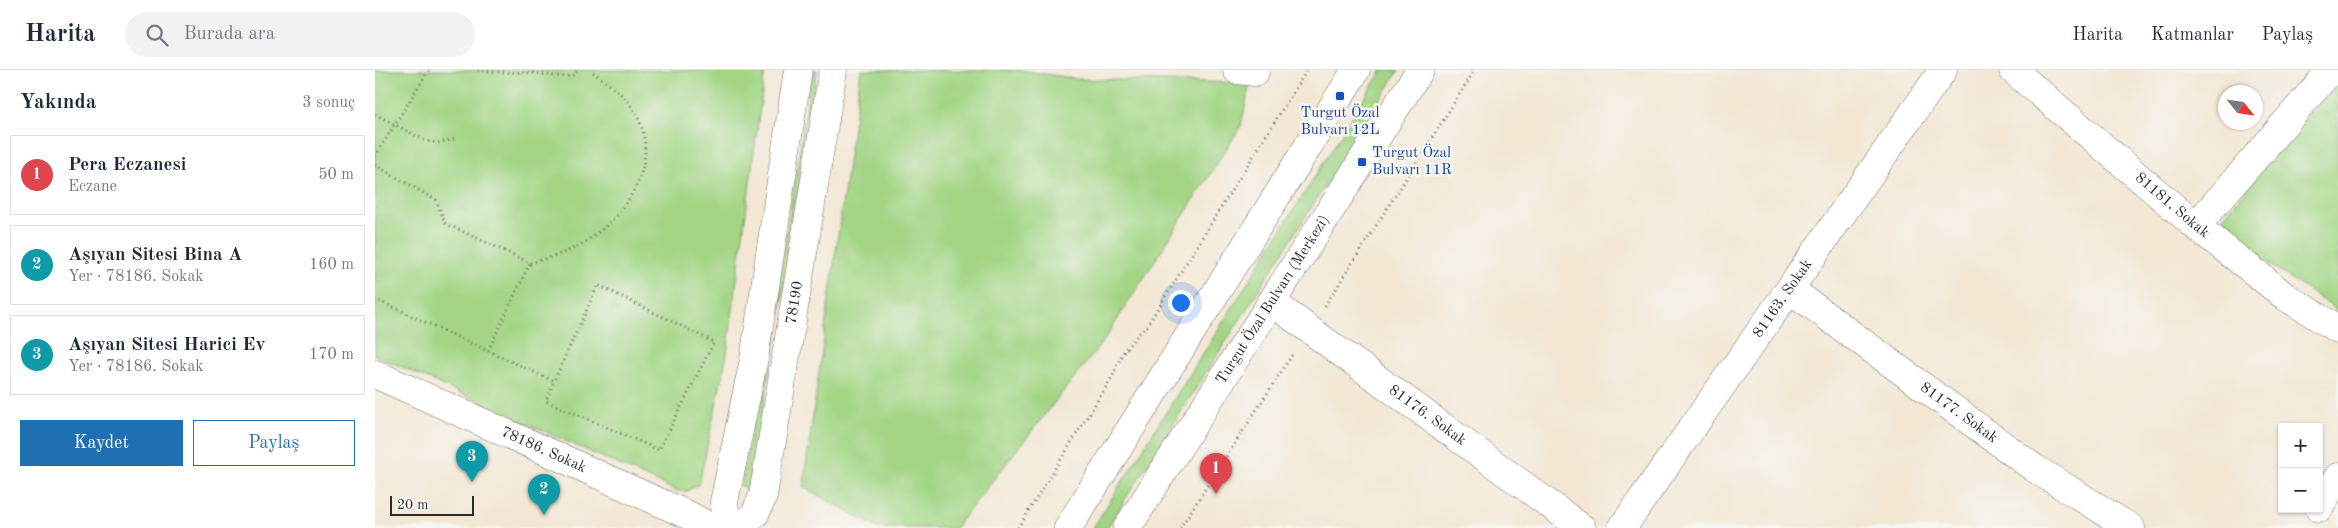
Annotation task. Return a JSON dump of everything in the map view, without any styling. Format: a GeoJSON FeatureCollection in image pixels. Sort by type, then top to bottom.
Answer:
{"type":"FeatureCollection","features":[{"type":"Feature","properties":{"kind":"street"},"geometry":{"type":"LineString","coordinates":[[727,528],[724,502],[754,359],[798,70]]}},
{"type":"Feature","properties":{"kind":"street","name":"78190"},"geometry":{"type":"LineString","coordinates":[[740,528],[755,514],[763,496],[833,70]]}},
{"type":"Feature","properties":{"kind":"street"},"geometry":{"type":"LineString","coordinates":[[1068,528],[1356,70]]}},
{"type":"Feature","properties":{"kind":"street","name":"Turgut Özal Bulvarı (Merkezi)"},"geometry":{"type":"LineString","coordinates":[[1127,528],[1273,303],[1420,70]]}},
{"type":"Feature","properties":{"kind":"street","name":"81163. Sokak"},"geometry":{"type":"LineString","coordinates":[[1622,528],[1791,290],[1943,70]]}},
{"type":"Feature","properties":{"kind":"street","name":"81181. Sokak"},"geometry":{"type":"LineString","coordinates":[[2013,70],[2196,226],[2286,297],[2338,329]]}},
{"type":"Feature","properties":{"kind":"street"},"geometry":{"type":"LineString","coordinates":[[2196,226],[2331,70]]}},
{"type":"Feature","properties":{"kind":"street","name":"81177. Sokak"},"geometry":{"type":"LineString","coordinates":[[1791,290],[2034,468],[2131,528]]}},
{"type":"Feature","properties":{"kind":"street","name":"81176. Sokak"},"geometry":{"type":"LineString","coordinates":[[1273,303],[1582,528]]}},
{"type":"Feature","properties":{"kind":"street","name":"78186. Sokak"},"geometry":{"type":"LineString","coordinates":[[375,374],[690,516],[711,528]]}},
{"type":"Feature","properties":{"kind":"street"},"geometry":{"type":"LineString","coordinates":[[2323,502],[2338,478]]}},
{"type":"Feature","properties":{"kind":"street"},"geometry":{"type":"LineString","coordinates":[[2307,528],[2316,513]]}},
{"type":"Feature","properties":{"kind":"path"},"geometry":{"type":"LineString","coordinates":[[375,156],[429,70]]}},
{"type":"Feature","properties":{"kind":"path"},"geometry":{"type":"LineString","coordinates":[[478,70],[535,73],[560,78],[573,76],[578,70]]}},
{"type":"Feature","properties":{"kind":"path"},"geometry":{"type":"LineString","coordinates":[[375,165],[436,200],[445,223],[530,263],[560,255],[581,245],[601,231],[620,212],[634,193],[641,174],[646,149],[642,127],[628,103],[611,86],[590,70]]}},
{"type":"Feature","properties":{"kind":"path"},"geometry":{"type":"LineString","coordinates":[[1018,528],[1114,374],[1117,362],[1129,343],[1147,326],[1307,70]]}},
{"type":"Feature","properties":{"kind":"path"},"geometry":{"type":"LineString","coordinates":[[1324,307],[1475,70]]}},
{"type":"Feature","properties":{"kind":"path"},"geometry":{"type":"LineString","coordinates":[[375,114],[426,141],[438,143],[455,139]]}},
{"type":"Feature","properties":{"kind":"path"},"geometry":{"type":"LineString","coordinates":[[488,352],[530,263]]}},
{"type":"Feature","properties":{"kind":"path"},"geometry":{"type":"LineString","coordinates":[[599,285],[714,342],[659,450],[546,401],[554,382],[599,285]]}},
{"type":"Feature","properties":{"kind":"path"},"geometry":{"type":"LineString","coordinates":[[375,299],[554,382]]}},
{"type":"Feature","properties":{"kind":"path"},"geometry":{"type":"LineString","coordinates":[[1180,528],[1296,348]]}},
{"type":"Feature","properties":{"kind":"green space"},"geometry":{"type":"Polygon","coordinates":[[[375,70],[765,70],[727,354],[699,484],[687,491],[677,491],[375,355],[375,70]]]}},
{"type":"Feature","properties":{"kind":"green space"},"geometry":{"type":"Polygon","coordinates":[[[812,70],[817,70],[802,175],[777,332],[748,488],[741,486],[770,340],[812,70]]]}},
{"type":"Feature","properties":{"kind":"green space"},"geometry":{"type":"Polygon","coordinates":[[[861,70],[1021,70],[1077,79],[1250,83],[1241,126],[1104,340],[955,528],[878,528],[803,487],[861,70]]]}},
{"type":"Feature","properties":{"kind":"green space"},"geometry":{"type":"Polygon","coordinates":[[[1382,70],[1399,70],[1107,528],[1093,528],[1382,70]]]}},
{"type":"Feature","properties":{"kind":"green space"},"geometry":{"type":"Polygon","coordinates":[[[2338,80],[2338,311],[2215,227],[2338,80]]]}},
{"type":"Feature","properties":{"kind":"place","name":"Turgut Özal Bulvarı 12L"},"geometry":{"type":"Point","coordinates":[1340,96]}},
{"type":"Feature","properties":{"kind":"place","name":"Turgut Özal Bulvarı 11R"},"geometry":{"type":"Point","coordinates":[1362,162]}},
{"type":"Feature","properties":{"kind":"place","name":"Aşıyan Sitesi Harici Ev"},"geometry":{"type":"Point","coordinates":[472,482]}},
{"type":"Feature","properties":{"kind":"place","name":"Pera Eczanesi"},"geometry":{"type":"Point","coordinates":[1216,494]}},
{"type":"Feature","properties":{"kind":"place","name":"Aşıyan Sitesi Bina A"},"geometry":{"type":"Point","coordinates":[544,515]}}]}
